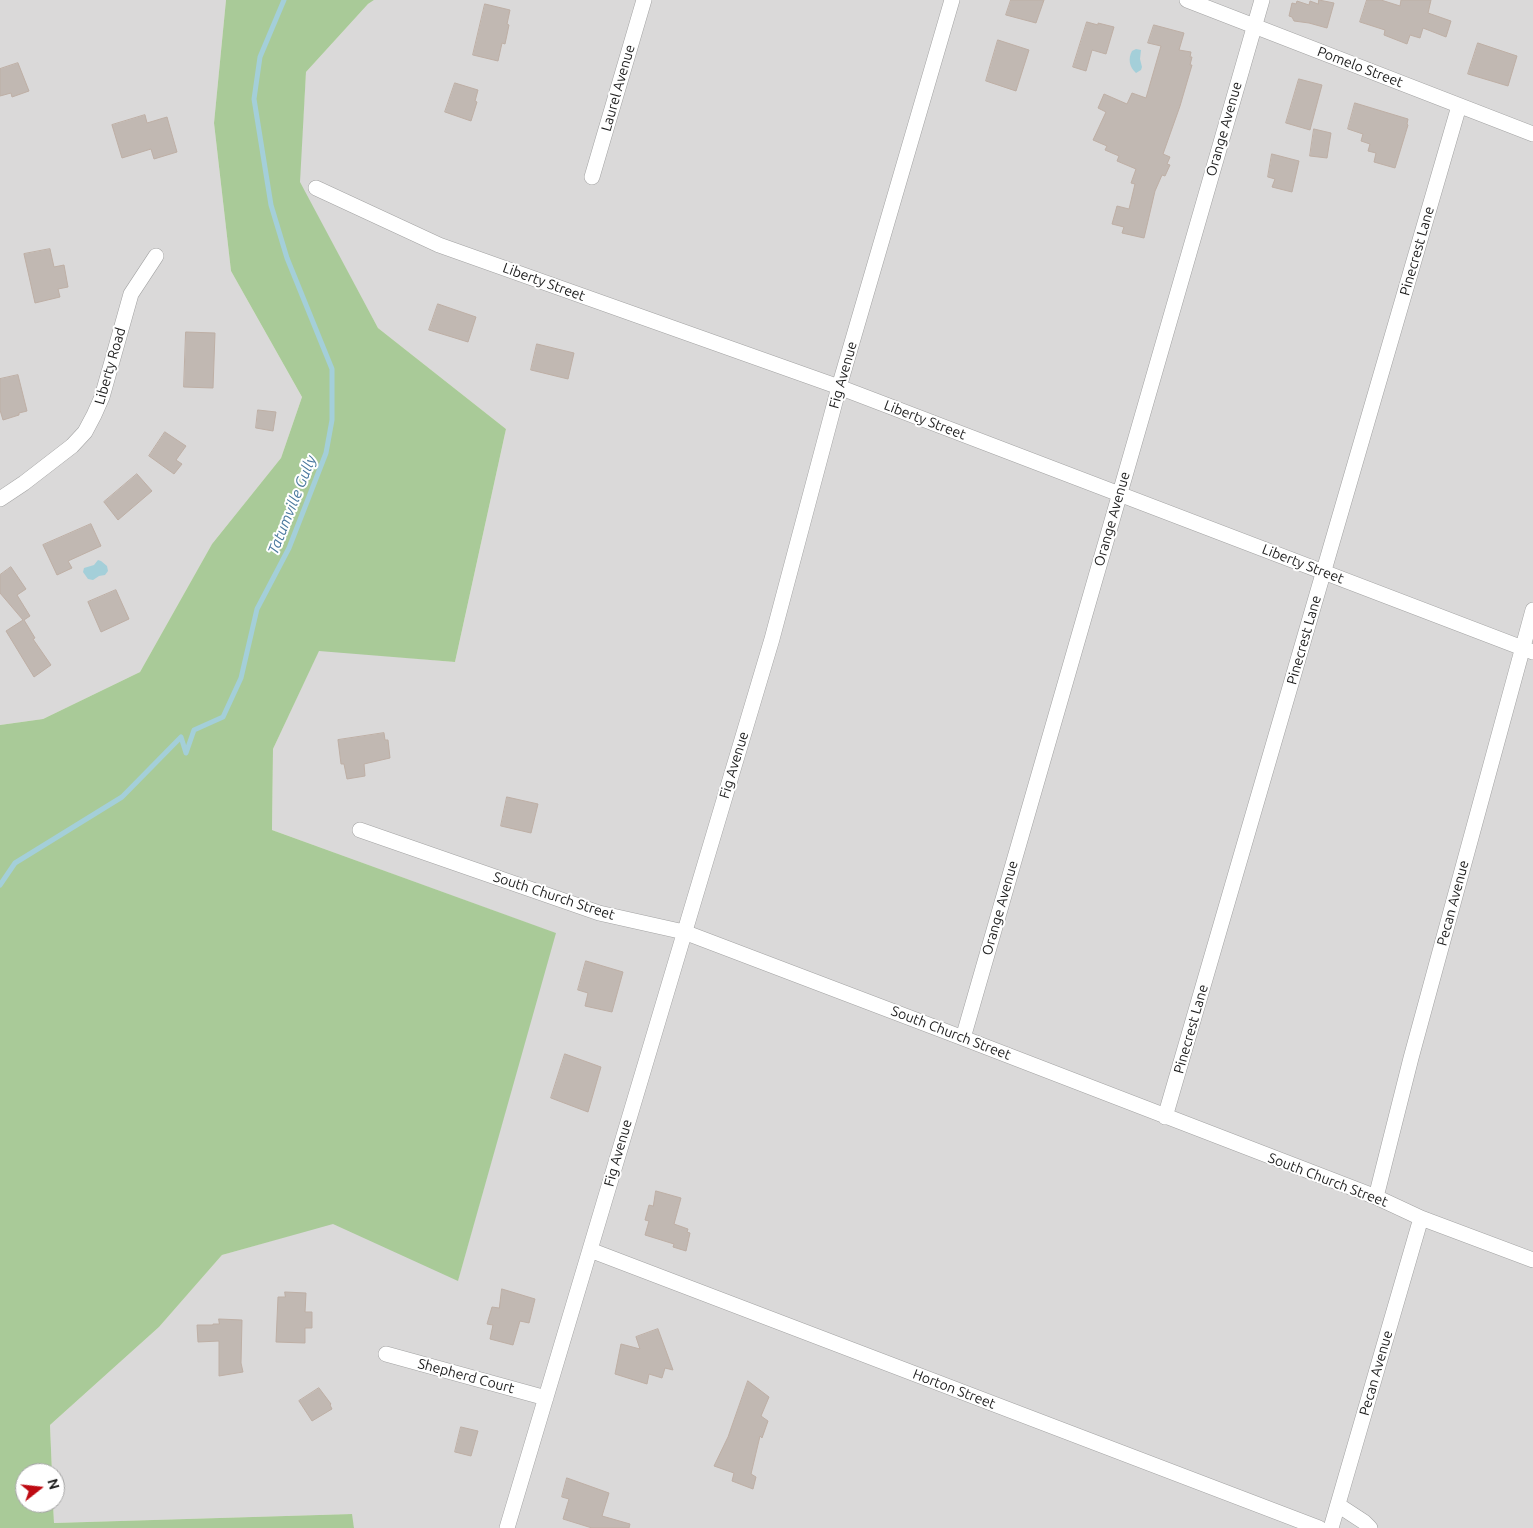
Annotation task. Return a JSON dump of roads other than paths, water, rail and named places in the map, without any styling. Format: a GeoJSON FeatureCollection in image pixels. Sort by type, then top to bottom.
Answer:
{"type":"FeatureCollection","features":[{"type":"Feature","properties":{"kind":"street","name":"Laurel Avenue"},"geometry":{"type":"LineString","coordinates":[[592,177],[644,0]]}},
{"type":"Feature","properties":{"kind":"street","name":"Fig Avenue"},"geometry":{"type":"LineString","coordinates":[[507,1528],[772,639],[839,387],[952,0]]}},
{"type":"Feature","properties":{"kind":"street","name":"Pomelo Street"},"geometry":{"type":"LineString","coordinates":[[1187,0],[1533,134]]}},
{"type":"Feature","properties":{"kind":"street","name":"Orange Avenue"},"geometry":{"type":"LineString","coordinates":[[963,1038],[1262,0]]}},
{"type":"Feature","properties":{"kind":"street","name":"Pinecrest Lane"},"geometry":{"type":"LineString","coordinates":[[1165,1117],[1459,106]]}},
{"type":"Feature","properties":{"kind":"street","name":"Liberty Street"},"geometry":{"type":"LineString","coordinates":[[316,188],[439,245],[839,387],[1527,650]]}},
{"type":"Feature","properties":{"kind":"street","name":"Liberty Road"},"geometry":{"type":"LineString","coordinates":[[0,499],[72,446],[85,432],[102,397],[131,294],[156,256]]}},
{"type":"Feature","properties":{"kind":"street","name":"Pecan Avenue"},"geometry":{"type":"LineString","coordinates":[[1376,1197],[1411,1058],[1527,650],[1533,610]]}},
{"type":"Feature","properties":{"kind":"street","name":"South Church Street"},"geometry":{"type":"LineString","coordinates":[[360,830],[599,913],[684,932],[1376,1197],[1421,1218],[1533,1260]]}},
{"type":"Feature","properties":{"kind":"street","name":"Pecan Avenue"},"geometry":{"type":"LineString","coordinates":[[1331,1528],[1421,1218]]}},
{"type":"Feature","properties":{"kind":"street","name":"Horton Street"},"geometry":{"type":"LineString","coordinates":[[590,1250],[1319,1528]]}},
{"type":"Feature","properties":{"kind":"street","name":"Shepherd Court"},"geometry":{"type":"LineString","coordinates":[[386,1354],[546,1398]]}},
{"type":"Feature","properties":{"kind":"street"},"geometry":{"type":"LineString","coordinates":[[1338,1506],[1364,1522],[1370,1528]]}},
{"type":"Feature","properties":{"kind":"water"},"geometry":{"type":"Polygon","coordinates":[[[1136,49],[1141,50],[1140,59],[1142,67],[1136,73],[1132,68],[1130,59],[1132,51],[1136,49]]]}},
{"type":"Feature","properties":{"kind":"water"},"geometry":{"type":"Polygon","coordinates":[[[98,560],[107,566],[108,571],[105,575],[93,580],[88,579],[83,572],[84,568],[94,565],[98,560]]]}},
{"type":"Feature","properties":{"kind":"waterway","name":"Tatumville Gully"},"geometry":{"type":"LineString","coordinates":[[0,885],[15,863],[122,797],[181,737],[186,753],[194,730],[223,717],[241,678],[257,609],[289,548],[326,453],[332,420],[332,369],[287,258],[271,205],[254,99],[260,57],[284,0]]}}]}
